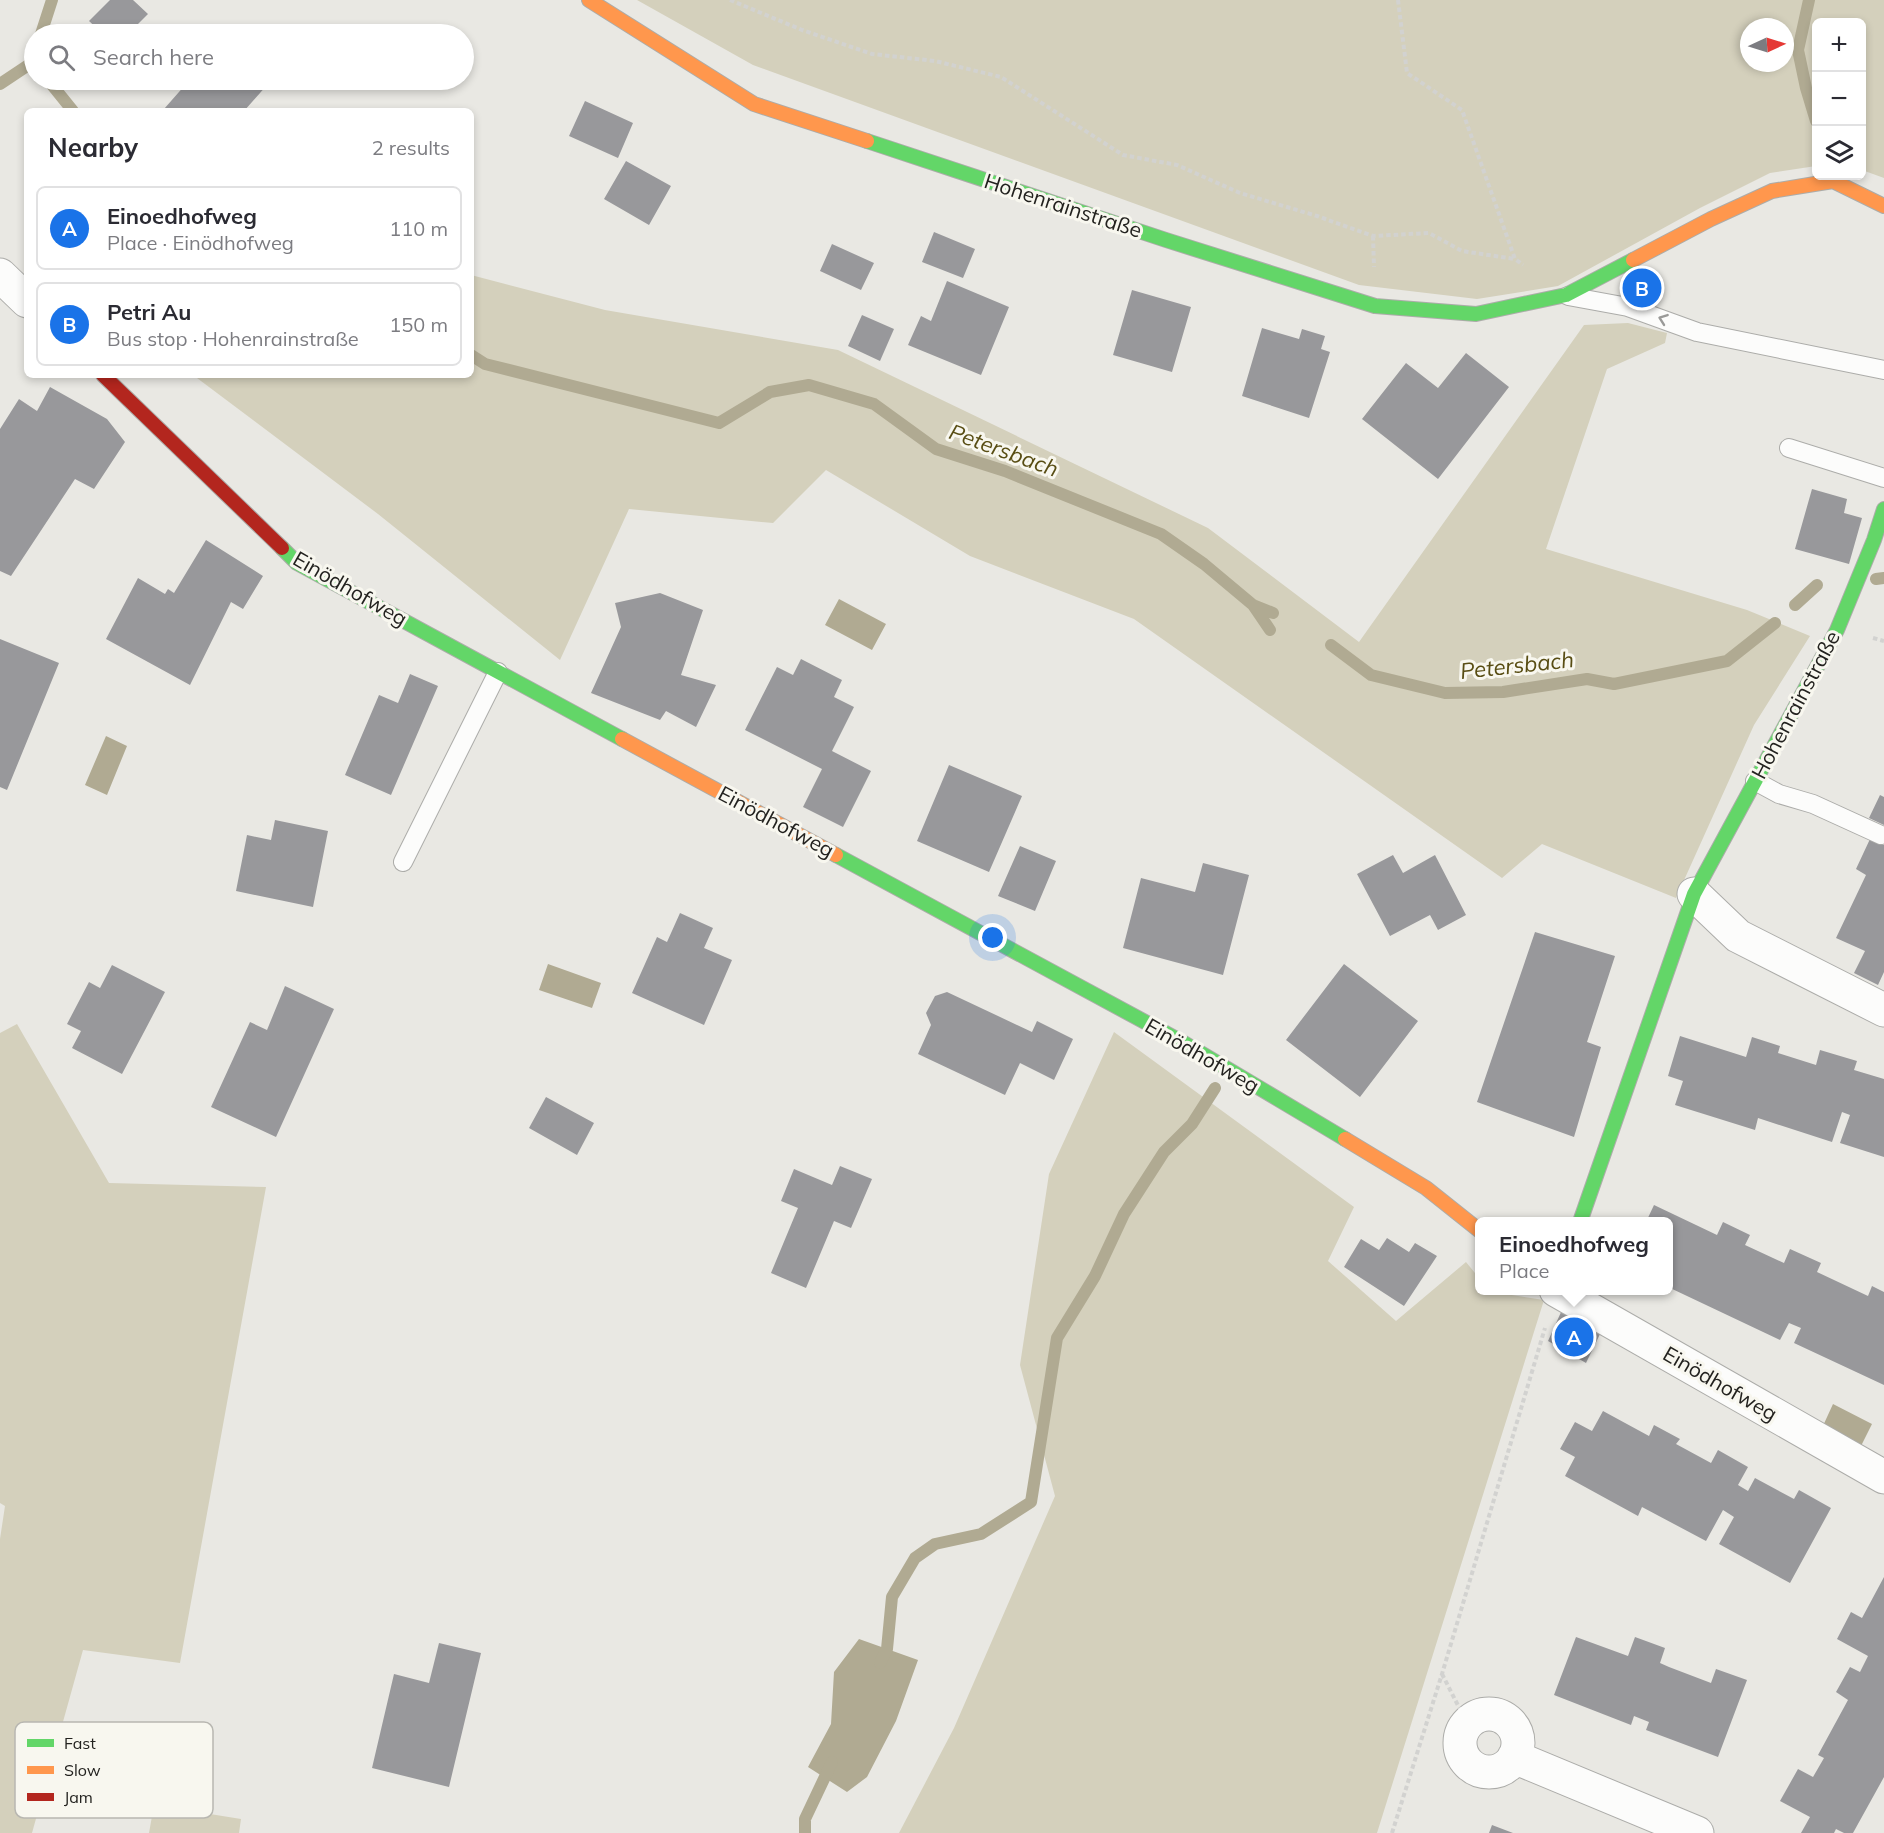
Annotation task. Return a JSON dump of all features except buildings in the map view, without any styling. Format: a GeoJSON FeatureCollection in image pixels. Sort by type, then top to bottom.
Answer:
{"type":"FeatureCollection","features":[{"type":"Feature","properties":{"kind":"street","name":"Hohenrainstraße"},"geometry":{"type":"LineString","coordinates":[[589,0],[754,104],[1166,240],[1375,306],[1476,314],[1566,295],[1711,219],[1772,190],[1833,181],[1884,206]]}},
{"type":"Feature","properties":{"kind":"street"},"geometry":{"type":"LineString","coordinates":[[0,275],[24,299]]}},
{"type":"Feature","properties":{"kind":"street","name":"Einödhofweg"},"geometry":{"type":"LineString","coordinates":[[106,378],[297,563],[1184,1043],[1426,1188],[1475,1228]]}},
{"type":"Feature","properties":{"kind":"street","name":"Hohenrainstraße"},"geometry":{"type":"LineString","coordinates":[[1581,1217],[1694,894],[1837,630],[1874,540],[1884,509]]}},
{"type":"Feature","properties":{"kind":"street"},"geometry":{"type":"LineString","coordinates":[[1694,894],[1738,936],[1884,1010]]}},
{"type":"Feature","properties":{"kind":"street","name":"Einödhofweg"},"geometry":{"type":"LineString","coordinates":[[1564,1295],[1884,1477]]}},
{"type":"Feature","properties":{"kind":"street"},"geometry":{"type":"LineString","coordinates":[[1493,1714],[1510,1722],[1518,1738],[1518,1748],[1514,1757],[1501,1769],[1491,1772],[1472,1767],[1465,1760],[1460,1741],[1467,1723],[1475,1717],[1493,1714]]}},
{"type":"Feature","properties":{"kind":"street"},"geometry":{"type":"LineString","coordinates":[[1514,1757],[1697,1833]]}},
{"type":"Feature","properties":{"kind":"lane","name":"Hohenrainstraße"},"geometry":{"type":"LineString","coordinates":[[1566,295],[1628,307],[1697,332],[1884,370]]}},
{"type":"Feature","properties":{"kind":"lane"},"geometry":{"type":"LineString","coordinates":[[1789,448],[1884,478]]}},
{"type":"Feature","properties":{"kind":"lane"},"geometry":{"type":"LineString","coordinates":[[403,862],[498,672]]}},
{"type":"Feature","properties":{"kind":"lane"},"geometry":{"type":"LineString","coordinates":[[1755,781],[1779,794],[1813,804],[1881,836]]}},
{"type":"Feature","properties":{"kind":"path"},"geometry":{"type":"LineString","coordinates":[[730,0],[802,30],[872,54],[935,61],[1001,77],[1123,155],[1177,165],[1240,193],[1317,216],[1373,236],[1429,233],[1462,251],[1515,259],[1566,295]]}},
{"type":"Feature","properties":{"kind":"path"},"geometry":{"type":"LineString","coordinates":[[1398,0],[1407,73],[1462,110],[1515,259]]}},
{"type":"Feature","properties":{"kind":"path"},"geometry":{"type":"LineString","coordinates":[[1392,1833],[1443,1674],[1521,1403],[1556,1295]]}},
{"type":"Feature","properties":{"kind":"path"},"geometry":{"type":"LineString","coordinates":[[1443,1674],[1467,1723]]}},
{"type":"Feature","properties":{"kind":"shaded area"},"geometry":{"type":"Polygon","coordinates":[[[637,0],[1884,0],[1884,178],[1866,171],[1866,18],[1812,18],[1812,167],[1770,173],[1700,208],[1558,286],[1477,299],[1359,285],[753,65],[637,0]]]}},
{"type":"Feature","properties":{"kind":"shaded area"},"geometry":{"type":"Polygon","coordinates":[[[474,276],[605,310],[838,350],[1208,528],[1359,642],[1584,325],[1628,323],[1667,333],[1665,343],[1607,369],[1546,549],[1747,610],[1810,636],[1754,725],[1676,898],[1542,844],[1502,878],[1134,619],[970,556],[826,470],[773,523],[629,509],[560,660],[378,514],[197,378],[474,378],[474,276]]]}},
{"type":"Feature","properties":{"kind":"shaded area"},"geometry":{"type":"Polygon","coordinates":[[[839,599],[886,624],[872,650],[825,625],[839,599]]]}},
{"type":"Feature","properties":{"kind":"shaded area"},"geometry":{"type":"Polygon","coordinates":[[[106,736],[127,746],[107,795],[85,785],[106,736]]]}},
{"type":"Feature","properties":{"kind":"shaded area"},"geometry":{"type":"Polygon","coordinates":[[[548,964],[601,983],[592,1008],[539,990],[548,964]]]}},
{"type":"Feature","properties":{"kind":"shaded area"},"geometry":{"type":"Polygon","coordinates":[[[17,1024],[109,1183],[266,1187],[180,1663],[83,1650],[63,1722],[15,1722],[15,1818],[36,1818],[32,1833],[0,1833],[0,1539],[5,1506],[0,1503],[0,1033],[17,1024]]]}},
{"type":"Feature","properties":{"kind":"shaded area"},"geometry":{"type":"Polygon","coordinates":[[[1114,1032],[1354,1207],[1328,1261],[1396,1321],[1466,1262],[1475,1273],[1475,1295],[1512,1295],[1544,1300],[1377,1833],[899,1833],[954,1728],[1055,1496],[1020,1365],[1049,1174],[1114,1032]]]}},
{"type":"Feature","properties":{"kind":"shaded area"},"geometry":{"type":"Polygon","coordinates":[[[1833,1404],[1872,1424],[1860,1448],[1822,1428],[1833,1404]]]}},
{"type":"Feature","properties":{"kind":"shaded area"},"geometry":{"type":"Polygon","coordinates":[[[859,1639],[918,1660],[896,1721],[867,1777],[847,1792],[808,1767],[831,1724],[834,1672],[859,1639]]]}},
{"type":"Feature","properties":{"kind":"shaded area"},"geometry":{"type":"Polygon","coordinates":[[[213,1814],[241,1819],[239,1833],[149,1833],[152,1818],[213,1818],[213,1814]]]}},
{"type":"Feature","properties":{"kind":"waterway","name":"Petersbach"},"geometry":{"type":"LineString","coordinates":[[44,24],[52,0]]}},
{"type":"Feature","properties":{"kind":"waterway"},"geometry":{"type":"LineString","coordinates":[[1809,0],[1798,50],[1812,108]]}},
{"type":"Feature","properties":{"kind":"waterway"},"geometry":{"type":"LineString","coordinates":[[0,84],[24,68]]}},
{"type":"Feature","properties":{"kind":"waterway","name":"Petersbach"},"geometry":{"type":"LineString","coordinates":[[56,90],[71,108]]}},
{"type":"Feature","properties":{"kind":"waterway","name":"Petersbach"},"geometry":{"type":"LineString","coordinates":[[474,357],[485,364],[719,423],[770,392],[809,385],[874,404],[936,449],[1005,471],[1161,534],[1204,564],[1253,605],[1273,613]]}},
{"type":"Feature","properties":{"kind":"waterway","name":"Petersbach"},"geometry":{"type":"LineString","coordinates":[[1876,579],[1884,578]]}},
{"type":"Feature","properties":{"kind":"waterway","name":"Petersbach"},"geometry":{"type":"LineString","coordinates":[[1795,605],[1817,585]]}},
{"type":"Feature","properties":{"kind":"waterway"},"geometry":{"type":"LineString","coordinates":[[1253,605],[1270,630]]}},
{"type":"Feature","properties":{"kind":"waterway","name":"Petersbach"},"geometry":{"type":"LineString","coordinates":[[1331,645],[1371,675],[1445,693],[1503,692],[1587,679],[1614,684],[1727,661],[1775,623]]}},
{"type":"Feature","properties":{"kind":"waterway"},"geometry":{"type":"LineString","coordinates":[[880,1663],[887,1649],[892,1597],[915,1558],[935,1544],[981,1534],[1031,1502],[1057,1338],[1095,1276],[1124,1214],[1164,1152],[1192,1124],[1215,1088]]}},
{"type":"Feature","properties":{"kind":"waterway"},"geometry":{"type":"LineString","coordinates":[[805,1833],[805,1819],[832,1762]]}},
{"type":"Feature","properties":{"kind":"traffic: fast"},"geometry":{"type":"LineString","coordinates":[[867,141],[1375,306],[1476,314],[1566,295],[1633,260]]}},
{"type":"Feature","properties":{"kind":"traffic: fast"},"geometry":{"type":"LineString","coordinates":[[1582,1217],[1694,894],[1837,630],[1874,540],[1884,509]]}},
{"type":"Feature","properties":{"kind":"traffic: fast"},"geometry":{"type":"LineString","coordinates":[[282,548],[297,563],[622,739]]}},
{"type":"Feature","properties":{"kind":"traffic: fast"},"geometry":{"type":"LineString","coordinates":[[836,855],[1184,1043],[1345,1139]]}},
{"type":"Feature","properties":{"kind":"traffic: slow"},"geometry":{"type":"LineString","coordinates":[[589,0],[754,104],[867,141]]}},
{"type":"Feature","properties":{"kind":"traffic: slow"},"geometry":{"type":"LineString","coordinates":[[1633,260],[1711,219],[1772,191],[1833,181],[1884,206]]}},
{"type":"Feature","properties":{"kind":"traffic: slow"},"geometry":{"type":"LineString","coordinates":[[622,739],[836,855]]}},
{"type":"Feature","properties":{"kind":"traffic: slow"},"geometry":{"type":"LineString","coordinates":[[1345,1139],[1426,1188],[1475,1227]]}},
{"type":"Feature","properties":{"kind":"traffic: jam"},"geometry":{"type":"LineString","coordinates":[[106,378],[282,548]]}},
{"type":"Feature","properties":{"kind":"place","name":"Petri Au"},"geometry":{"type":"Point","coordinates":[1642,288]}},
{"type":"Feature","properties":{"kind":"place","name":"Einoedhofweg"},"geometry":{"type":"Point","coordinates":[1574,1337]}}]}
